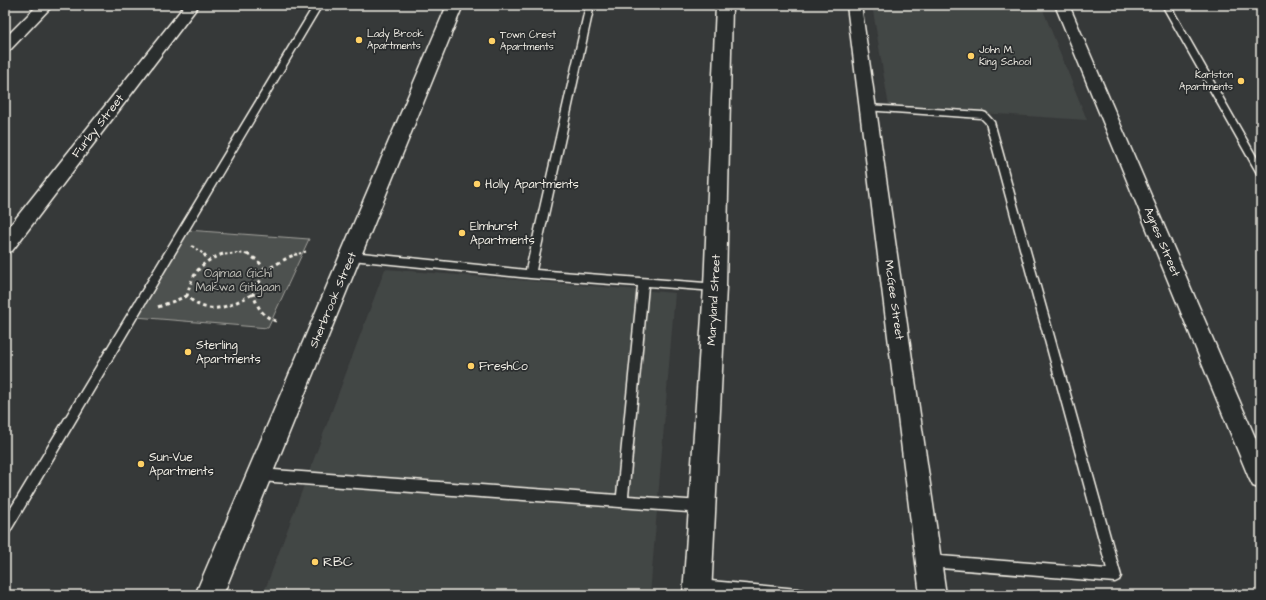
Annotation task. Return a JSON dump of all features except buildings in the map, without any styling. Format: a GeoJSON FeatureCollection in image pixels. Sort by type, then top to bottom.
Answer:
{"type":"FeatureCollection","features":[{"type":"Feature","properties":{"kind":"main road","name":"Sherbrook Street"},"geometry":{"type":"LineString","coordinates":[[209,595],[352,256],[455,5]]}},
{"type":"Feature","properties":{"kind":"main road","name":"Maryland Street"},"geometry":{"type":"LineString","coordinates":[[697,590],[715,287],[724,5]]}},
{"type":"Feature","properties":{"kind":"street"},"geometry":{"type":"LineString","coordinates":[[5,47],[46,5]]}},
{"type":"Feature","properties":{"kind":"street","name":"Furby Street"},"geometry":{"type":"LineString","coordinates":[[5,246],[192,5]]}},
{"type":"Feature","properties":{"kind":"street","name":"McGee Street"},"geometry":{"type":"LineString","coordinates":[[854,5],[933,595]]}},
{"type":"Feature","properties":{"kind":"street","name":"Agnes Street"},"geometry":{"type":"LineString","coordinates":[[1062,5],[1261,478]]}},
{"type":"Feature","properties":{"kind":"lane"},"geometry":{"type":"LineString","coordinates":[[5,529],[318,5]]}},
{"type":"Feature","properties":{"kind":"lane"},"geometry":{"type":"LineString","coordinates":[[530,274],[590,5]]}},
{"type":"Feature","properties":{"kind":"lane"},"geometry":{"type":"LineString","coordinates":[[1166,5],[1261,174]]}},
{"type":"Feature","properties":{"kind":"lane"},"geometry":{"type":"LineString","coordinates":[[868,108],[983,116],[990,122],[1115,576],[928,561]]}},
{"type":"Feature","properties":{"kind":"lane"},"geometry":{"type":"LineString","coordinates":[[352,256],[530,274],[715,287]]}},
{"type":"Feature","properties":{"kind":"lane"},"geometry":{"type":"LineString","coordinates":[[622,501],[643,282]]}},
{"type":"Feature","properties":{"kind":"lane"},"geometry":{"type":"LineString","coordinates":[[260,475],[702,507]]}},
{"type":"Feature","properties":{"kind":"lane"},"geometry":{"type":"LineString","coordinates":[[697,590],[798,595]]}},
{"type":"Feature","properties":{"kind":"path"},"geometry":{"type":"LineString","coordinates":[[187,296],[198,306],[217,309],[229,307],[253,294],[266,270],[289,257],[308,251]]}},
{"type":"Feature","properties":{"kind":"path"},"geometry":{"type":"LineString","coordinates":[[187,296],[190,280],[194,273],[211,258],[228,253],[239,253],[252,256],[266,270]]}},
{"type":"Feature","properties":{"kind":"path"},"geometry":{"type":"LineString","coordinates":[[253,294],[257,308],[261,313],[265,317],[276,321]]}},
{"type":"Feature","properties":{"kind":"path"},"geometry":{"type":"LineString","coordinates":[[138,307],[159,307],[187,296]]}},
{"type":"Feature","properties":{"kind":"shaded area","name":"John M. King School"},"geometry":{"type":"Polygon","coordinates":[[[872,5],[1041,5],[1087,120],[889,107],[872,5]]]}},
{"type":"Feature","properties":{"kind":"shaded area"},"geometry":{"type":"Polygon","coordinates":[[[385,269],[675,293],[650,595],[263,595],[385,269]]]}},
{"type":"Feature","properties":{"kind":"green space","name":"Ogimaa Gichi Makwa Gitigaan"},"geometry":{"type":"Polygon","coordinates":[[[187,230],[309,239],[268,328],[136,317],[187,230]]]}},
{"type":"Feature","properties":{"kind":"place","name":"Lady Brook Apartments"},"geometry":{"type":"Point","coordinates":[359,40]}},
{"type":"Feature","properties":{"kind":"place","name":"Town Crest Apartments"},"geometry":{"type":"Point","coordinates":[492,41]}},
{"type":"Feature","properties":{"kind":"place","name":"John M. King School"},"geometry":{"type":"Point","coordinates":[971,56]}},
{"type":"Feature","properties":{"kind":"place","name":"Karlston Apartments"},"geometry":{"type":"Point","coordinates":[1241,81]}},
{"type":"Feature","properties":{"kind":"place","name":"Holly Apartments"},"geometry":{"type":"Point","coordinates":[477,184]}},
{"type":"Feature","properties":{"kind":"place","name":"Elmhurst Apartments"},"geometry":{"type":"Point","coordinates":[462,233]}},
{"type":"Feature","properties":{"kind":"place","name":"Sterling Apartments"},"geometry":{"type":"Point","coordinates":[188,352]}},
{"type":"Feature","properties":{"kind":"place","name":"FreshCo"},"geometry":{"type":"Point","coordinates":[471,366]}},
{"type":"Feature","properties":{"kind":"place","name":"Sun-Vue Apartments"},"geometry":{"type":"Point","coordinates":[141,464]}},
{"type":"Feature","properties":{"kind":"place","name":"RBC"},"geometry":{"type":"Point","coordinates":[315,562]}}]}
